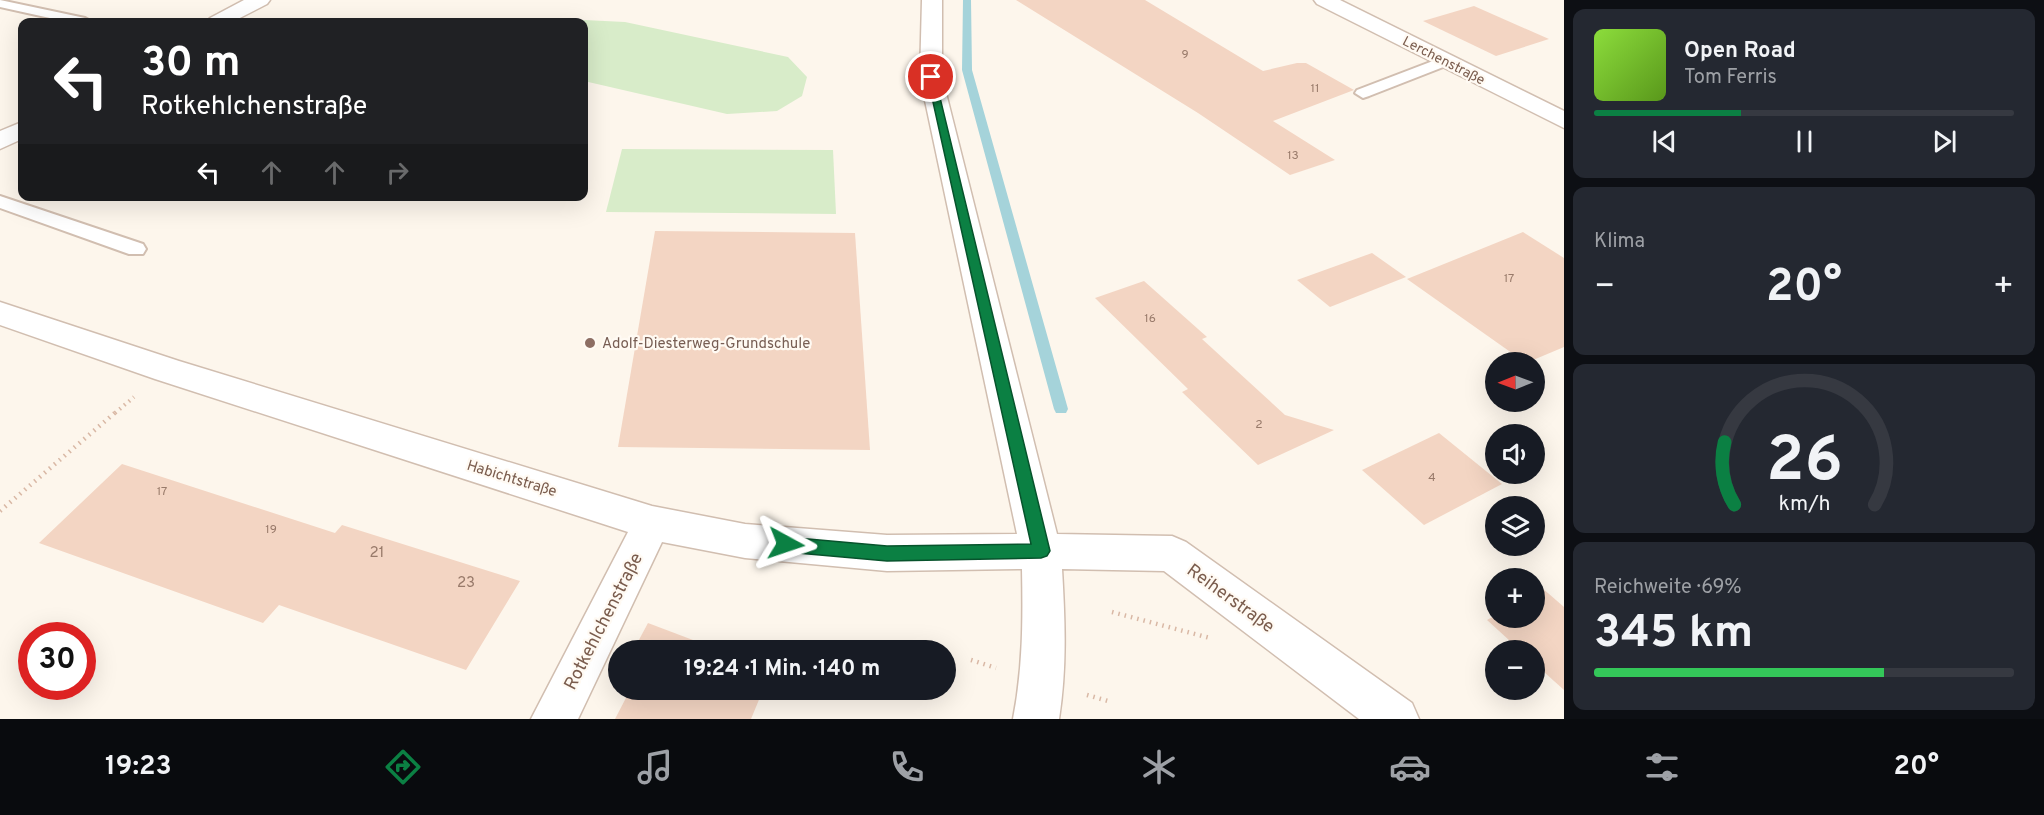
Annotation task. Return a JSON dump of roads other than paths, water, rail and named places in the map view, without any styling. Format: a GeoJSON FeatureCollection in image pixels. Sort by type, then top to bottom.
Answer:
{"type":"FeatureCollection","features":[{"type":"Feature","properties":{"kind":"street"},"geometry":{"type":"LineString","coordinates":[[226,18],[260,0]]}},
{"type":"Feature","properties":{"kind":"street"},"geometry":{"type":"LineString","coordinates":[[932,0],[931,77],[1041,551],[1045,643],[1043,681],[1036,719]]}},
{"type":"Feature","properties":{"kind":"street","name":"Lerchenstraße"},"geometry":{"type":"LineString","coordinates":[[1324,0],[1564,121]]}},
{"type":"Feature","properties":{"kind":"street"},"geometry":{"type":"LineString","coordinates":[[0,141],[18,131]]}},
{"type":"Feature","properties":{"kind":"street","name":"Habichtstraße"},"geometry":{"type":"LineString","coordinates":[[0,313],[167,370],[652,523],[745,541],[887,554],[1041,551]]}},
{"type":"Feature","properties":{"kind":"street","name":"Rotkehlchenstraße"},"geometry":{"type":"LineString","coordinates":[[554,719],[652,523]]}},
{"type":"Feature","properties":{"kind":"street","name":"Reiherstraße"},"geometry":{"type":"LineString","coordinates":[[1041,551],[1172,554],[1396,719]]}},
{"type":"Feature","properties":{"kind":"lane"},"geometry":{"type":"LineString","coordinates":[[0,3],[67,18]]}},
{"type":"Feature","properties":{"kind":"lane"},"geometry":{"type":"LineString","coordinates":[[1363,93],[1446,62]]}},
{"type":"Feature","properties":{"kind":"lane"},"geometry":{"type":"LineString","coordinates":[[0,202],[136,249]]}},
{"type":"Feature","properties":{"kind":"waterway"},"geometry":{"type":"LineString","coordinates":[[967,0],[967,70],[1061,409]]}},
{"type":"Feature","properties":{"kind":"place","name":"Adolf-Diesterweg-Grundschule"},"geometry":{"type":"Point","coordinates":[590,343]}}]}
